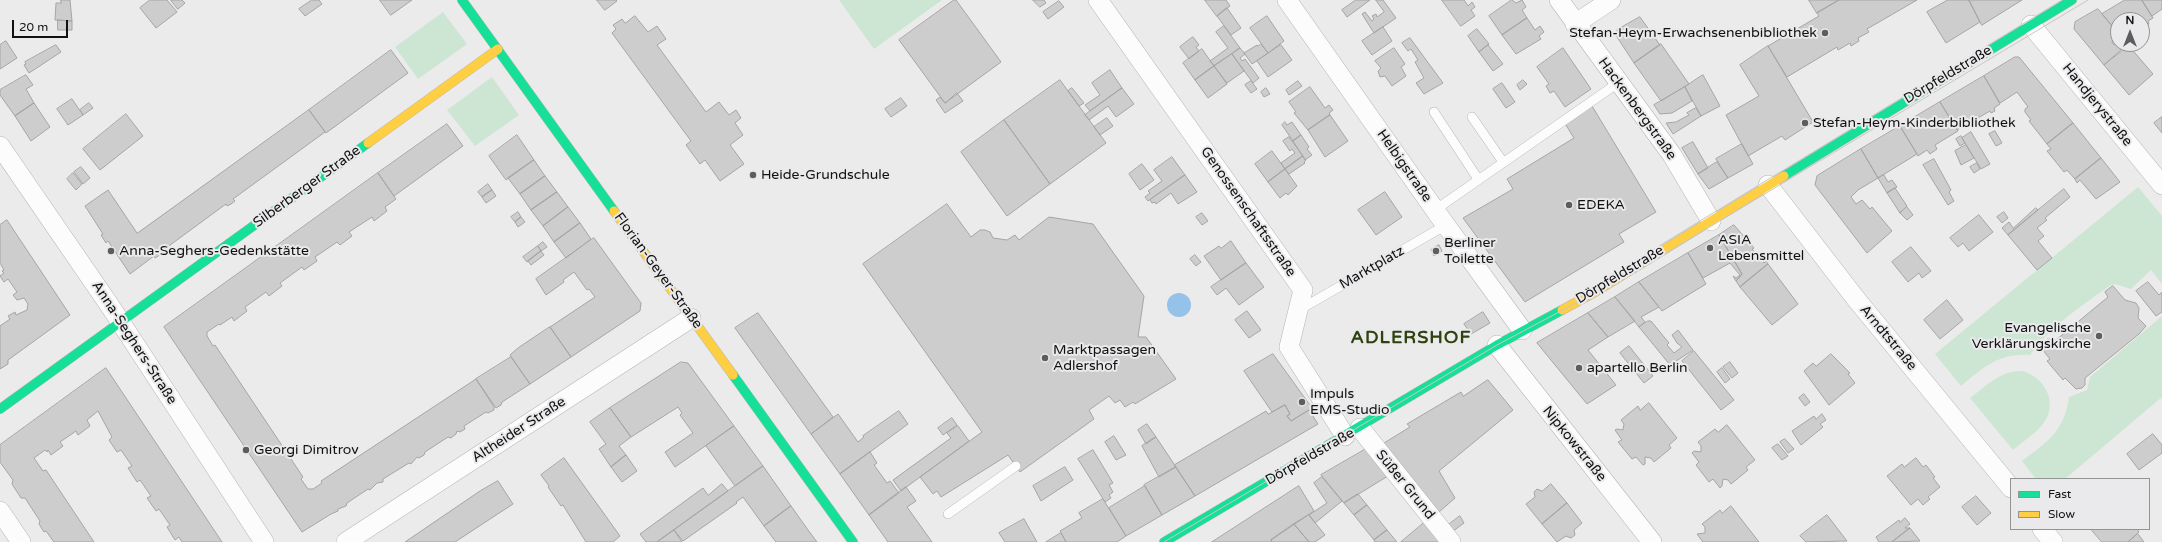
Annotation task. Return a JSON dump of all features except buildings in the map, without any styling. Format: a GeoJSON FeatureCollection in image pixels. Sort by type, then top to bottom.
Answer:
{"type":"FeatureCollection","features":[{"type":"Feature","properties":{"kind":"street","name":"Florian-Geyer-Straße"},"geometry":{"type":"LineString","coordinates":[[462,0],[853,542]]}},
{"type":"Feature","properties":{"kind":"street","name":"Genossenschaftsstraße"},"geometry":{"type":"LineString","coordinates":[[1098,0],[1303,290],[1289,347],[1352,432]]}},
{"type":"Feature","properties":{"kind":"street","name":"Helbigstraße"},"geometry":{"type":"LineString","coordinates":[[1286,0],[1446,226],[1522,330]]}},
{"type":"Feature","properties":{"kind":"street","name":"Hackenbergstraße"},"geometry":{"type":"LineString","coordinates":[[1559,0],[1618,83],[1672,155],[1711,220]]}},
{"type":"Feature","properties":{"kind":"street"},"geometry":{"type":"LineString","coordinates":[[1575,24],[1611,0]]}},
{"type":"Feature","properties":{"kind":"street","name":"Dörpfeldstraße"},"geometry":{"type":"LineString","coordinates":[[1164,542],[1522,330],[1595,292],[2072,0]]}},
{"type":"Feature","properties":{"kind":"street","name":"Handjerystraße"},"geometry":{"type":"LineString","coordinates":[[2031,25],[2162,185]]}},
{"type":"Feature","properties":{"kind":"street","name":"Silberberger Straße"},"geometry":{"type":"LineString","coordinates":[[0,409],[498,50]]}},
{"type":"Feature","properties":{"kind":"street","name":"Anna-Seghers-Straße"},"geometry":{"type":"LineString","coordinates":[[0,146],[120,322],[264,542]]}},
{"type":"Feature","properties":{"kind":"street","name":"Arndtstraße"},"geometry":{"type":"LineString","coordinates":[[1768,185],[1856,299],[2010,487]]}},
{"type":"Feature","properties":{"kind":"street","name":"Altheider Straße"},"geometry":{"type":"LineString","coordinates":[[346,542],[691,318]]}},
{"type":"Feature","properties":{"kind":"street","name":"Nipkowstraße"},"geometry":{"type":"LineString","coordinates":[[1497,345],[1652,542]]}},
{"type":"Feature","properties":{"kind":"street","name":"Süßer Grund"},"geometry":{"type":"LineString","coordinates":[[1352,432],[1451,542]]}},
{"type":"Feature","properties":{"kind":"street"},"geometry":{"type":"LineString","coordinates":[[0,511],[21,542]]}},
{"type":"Feature","properties":{"kind":"street"},"geometry":{"type":"LineString","coordinates":[[2043,530],[2052,542]]}},
{"type":"Feature","properties":{"kind":"lane"},"geometry":{"type":"LineString","coordinates":[[1435,210],[1618,83]]}},
{"type":"Feature","properties":{"kind":"lane"},"geometry":{"type":"LineString","coordinates":[[1434,112],[1478,179]]}},
{"type":"Feature","properties":{"kind":"lane"},"geometry":{"type":"LineString","coordinates":[[1472,117],[1503,162]]}},
{"type":"Feature","properties":{"kind":"lane","name":"Marktplatz"},"geometry":{"type":"LineString","coordinates":[[1299,310],[1446,226]]}},
{"type":"Feature","properties":{"kind":"lane"},"geometry":{"type":"LineString","coordinates":[[948,514],[1016,466]]}},
{"type":"Feature","properties":{"kind":"green space"},"geometry":{"type":"Polygon","coordinates":[[[839,0],[942,0],[874,49],[839,0]]]}},
{"type":"Feature","properties":{"kind":"green space"},"geometry":{"type":"Polygon","coordinates":[[[443,12],[467,44],[418,79],[395,47],[443,12]]]}},
{"type":"Feature","properties":{"kind":"green space"},"geometry":{"type":"Polygon","coordinates":[[[492,77],[519,115],[475,146],[447,110],[492,77]]]}},
{"type":"Feature","properties":{"kind":"green space"},"geometry":{"type":"Polygon","coordinates":[[[2138,187],[2162,216],[2162,284],[2151,270],[2131,289],[2115,284],[2109,286],[2057,325],[2030,355],[2010,356],[1992,363],[1984,367],[1961,386],[1935,354],[2138,187]]]}},
{"type":"Feature","properties":{"kind":"green space"},"geometry":{"type":"Polygon","coordinates":[[[2162,316],[2162,397],[2066,478],[2035,478],[2022,461],[2053,435],[2063,419],[2067,409],[2069,397],[2087,390],[2090,377],[2162,316]]]}},
{"type":"Feature","properties":{"kind":"green space"},"geometry":{"type":"Polygon","coordinates":[[[2014,371],[2022,371],[2030,374],[2043,385],[2047,392],[2050,408],[2048,416],[2040,428],[2013,450],[1970,398],[2001,376],[2014,371]]]}},
{"type":"Feature","properties":{"kind":"water"},"geometry":{"type":"Polygon","coordinates":[[[1179,293],[1188,296],[1191,305],[1188,314],[1179,317],[1170,314],[1167,305],[1170,296],[1179,293]]]}},
{"type":"Feature","properties":{"kind":"tram line"},"geometry":{"type":"LineString","coordinates":[[1600,286],[1618,271],[2062,0]]}},
{"type":"Feature","properties":{"kind":"tram line"},"geometry":{"type":"LineString","coordinates":[[1164,542],[1497,345],[1638,270],[2088,0]]}},
{"type":"Feature","properties":{"kind":"traffic: fast"},"geometry":{"type":"LineString","coordinates":[[462,0],[614,211]]}},
{"type":"Feature","properties":{"kind":"traffic: fast"},"geometry":{"type":"LineString","coordinates":[[1784,176],[2072,0]]}},
{"type":"Feature","properties":{"kind":"traffic: fast"},"geometry":{"type":"LineString","coordinates":[[0,409],[368,143]]}},
{"type":"Feature","properties":{"kind":"traffic: fast"},"geometry":{"type":"LineString","coordinates":[[1164,542],[1497,345],[1562,310]]}},
{"type":"Feature","properties":{"kind":"traffic: fast"},"geometry":{"type":"LineString","coordinates":[[733,375],[853,542]]}},
{"type":"Feature","properties":{"kind":"traffic: slow"},"geometry":{"type":"LineString","coordinates":[[368,143],[498,49]]}},
{"type":"Feature","properties":{"kind":"traffic: slow"},"geometry":{"type":"LineString","coordinates":[[1562,310],[1595,292],[1784,176]]}},
{"type":"Feature","properties":{"kind":"traffic: slow"},"geometry":{"type":"LineString","coordinates":[[614,211],[733,375]]}},
{"type":"Feature","properties":{"kind":"place","name":"Stefan-Heym-Erwachsenenbibliothek"},"geometry":{"type":"Point","coordinates":[1825,33]}},
{"type":"Feature","properties":{"kind":"place","name":"Stefan-Heym-Kinderbibliothek"},"geometry":{"type":"Point","coordinates":[1805,123]}},
{"type":"Feature","properties":{"kind":"place","name":"Heide-Grundschule"},"geometry":{"type":"Point","coordinates":[753,175]}},
{"type":"Feature","properties":{"kind":"place","name":"EDEKA"},"geometry":{"type":"Point","coordinates":[1569,205]}},
{"type":"Feature","properties":{"kind":"place","name":"ASIA Lebensmittel"},"geometry":{"type":"Point","coordinates":[1710,248]}},
{"type":"Feature","properties":{"kind":"place","name":"Anna-Seghers-Gedenkstätte"},"geometry":{"type":"Point","coordinates":[111,251]}},
{"type":"Feature","properties":{"kind":"place","name":"Berliner Toilette"},"geometry":{"type":"Point","coordinates":[1436,251]}},
{"type":"Feature","properties":{"kind":"place","name":"Evangelische Verklärungskirche"},"geometry":{"type":"Point","coordinates":[2099,336]}},
{"type":"Feature","properties":{"kind":"place","name":"Marktpassagen Adlershof"},"geometry":{"type":"Point","coordinates":[1045,358]}},
{"type":"Feature","properties":{"kind":"place","name":"apartello Berlin"},"geometry":{"type":"Point","coordinates":[1579,368]}},
{"type":"Feature","properties":{"kind":"place","name":"Impuls EMS-Studio"},"geometry":{"type":"Point","coordinates":[1302,402]}},
{"type":"Feature","properties":{"kind":"place","name":"Georgi Dimitrov"},"geometry":{"type":"Point","coordinates":[246,450]}},
{"type":"Feature","properties":{"kind":"district","name":"ADLERSHOF"},"geometry":{"type":"Point","coordinates":[1411,338]}}]}
